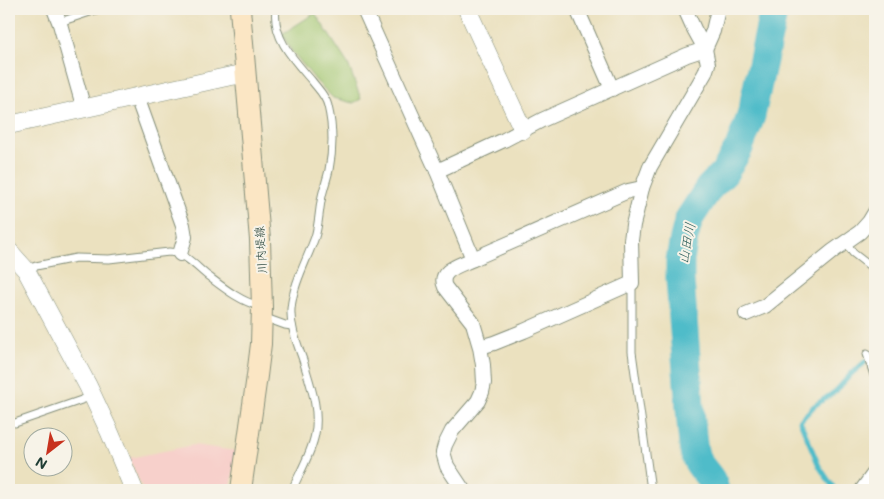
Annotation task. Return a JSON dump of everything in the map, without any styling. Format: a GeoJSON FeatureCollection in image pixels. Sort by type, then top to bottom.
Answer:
{"type":"FeatureCollection","features":[{"type":"Feature","properties":{"kind":"main road","name":"川内堤線"},"geometry":{"type":"LineString","coordinates":[[240,9],[260,240],[262,312],[261,344],[241,490]]}},
{"type":"Feature","properties":{"kind":"street"},"geometry":{"type":"LineString","coordinates":[[364,9],[473,259]]}},
{"type":"Feature","properties":{"kind":"street"},"geometry":{"type":"LineString","coordinates":[[467,9],[523,130]]}},
{"type":"Feature","properties":{"kind":"street"},"geometry":{"type":"LineString","coordinates":[[577,9],[612,89]]}},
{"type":"Feature","properties":{"kind":"street"},"geometry":{"type":"LineString","coordinates":[[480,347],[494,344],[632,283],[631,240],[642,188],[650,167],[705,73],[708,64],[705,48],[684,9]]}},
{"type":"Feature","properties":{"kind":"street"},"geometry":{"type":"LineString","coordinates":[[436,171],[705,48],[713,31],[718,9]]}},
{"type":"Feature","properties":{"kind":"street"},"geometry":{"type":"LineString","coordinates":[[57,15],[84,109]]}},
{"type":"Feature","properties":{"kind":"street"},"geometry":{"type":"LineString","coordinates":[[9,125],[245,74]]}},
{"type":"Feature","properties":{"kind":"street"},"geometry":{"type":"LineString","coordinates":[[137,97],[183,225],[185,237],[180,254]]}},
{"type":"Feature","properties":{"kind":"street"},"geometry":{"type":"LineString","coordinates":[[463,490],[448,466],[443,452],[444,445],[448,437],[478,401],[484,383],[480,347],[473,323],[445,287],[442,277],[445,273],[473,259],[628,191],[642,188]]}},
{"type":"Feature","properties":{"kind":"street"},"geometry":{"type":"LineString","coordinates":[[746,314],[765,306],[860,232],[875,212]]}},
{"type":"Feature","properties":{"kind":"street"},"geometry":{"type":"LineString","coordinates":[[9,251],[26,270],[94,396],[134,490]]}},
{"type":"Feature","properties":{"kind":"street"},"geometry":{"type":"LineString","coordinates":[[862,490],[875,472]]}},
{"type":"Feature","properties":{"kind":"lane"},"geometry":{"type":"LineString","coordinates":[[57,15],[99,9]]}},
{"type":"Feature","properties":{"kind":"lane"},"geometry":{"type":"LineString","coordinates":[[276,9],[277,28],[284,46],[322,93],[326,101],[332,143],[318,225],[296,287],[291,308],[292,326],[316,406],[315,435],[292,490]]}},
{"type":"Feature","properties":{"kind":"lane"},"geometry":{"type":"LineString","coordinates":[[846,242],[853,253],[875,270]]}},
{"type":"Feature","properties":{"kind":"lane"},"geometry":{"type":"LineString","coordinates":[[26,270],[36,266],[76,258],[109,259],[169,252],[180,254],[185,256],[207,276],[243,300],[285,325],[292,326]]}},
{"type":"Feature","properties":{"kind":"lane"},"geometry":{"type":"LineString","coordinates":[[632,283],[632,352],[652,490]]}},
{"type":"Feature","properties":{"kind":"lane"},"geometry":{"type":"LineString","coordinates":[[867,354],[875,378]]}},
{"type":"Feature","properties":{"kind":"lane"},"geometry":{"type":"LineString","coordinates":[[16,423],[94,396]]}},
{"type":"Feature","properties":{"kind":"shaded area"},"geometry":{"type":"Polygon","coordinates":[[[194,445],[236,451],[231,490],[143,490],[129,458],[194,445]]]}},
{"type":"Feature","properties":{"kind":"green space"},"geometry":{"type":"Polygon","coordinates":[[[315,13],[348,64],[361,99],[353,103],[333,98],[317,82],[291,50],[282,34],[315,13]]]}},
{"type":"Feature","properties":{"kind":"waterway","name":"山田川"},"geometry":{"type":"LineString","coordinates":[[715,490],[696,459],[694,448],[680,260],[689,219],[709,188],[724,173],[739,148],[751,116],[774,9]]}},
{"type":"Feature","properties":{"kind":"waterway"},"geometry":{"type":"LineString","coordinates":[[835,490],[819,466],[800,421],[814,406],[836,391],[865,362]]}}]}
